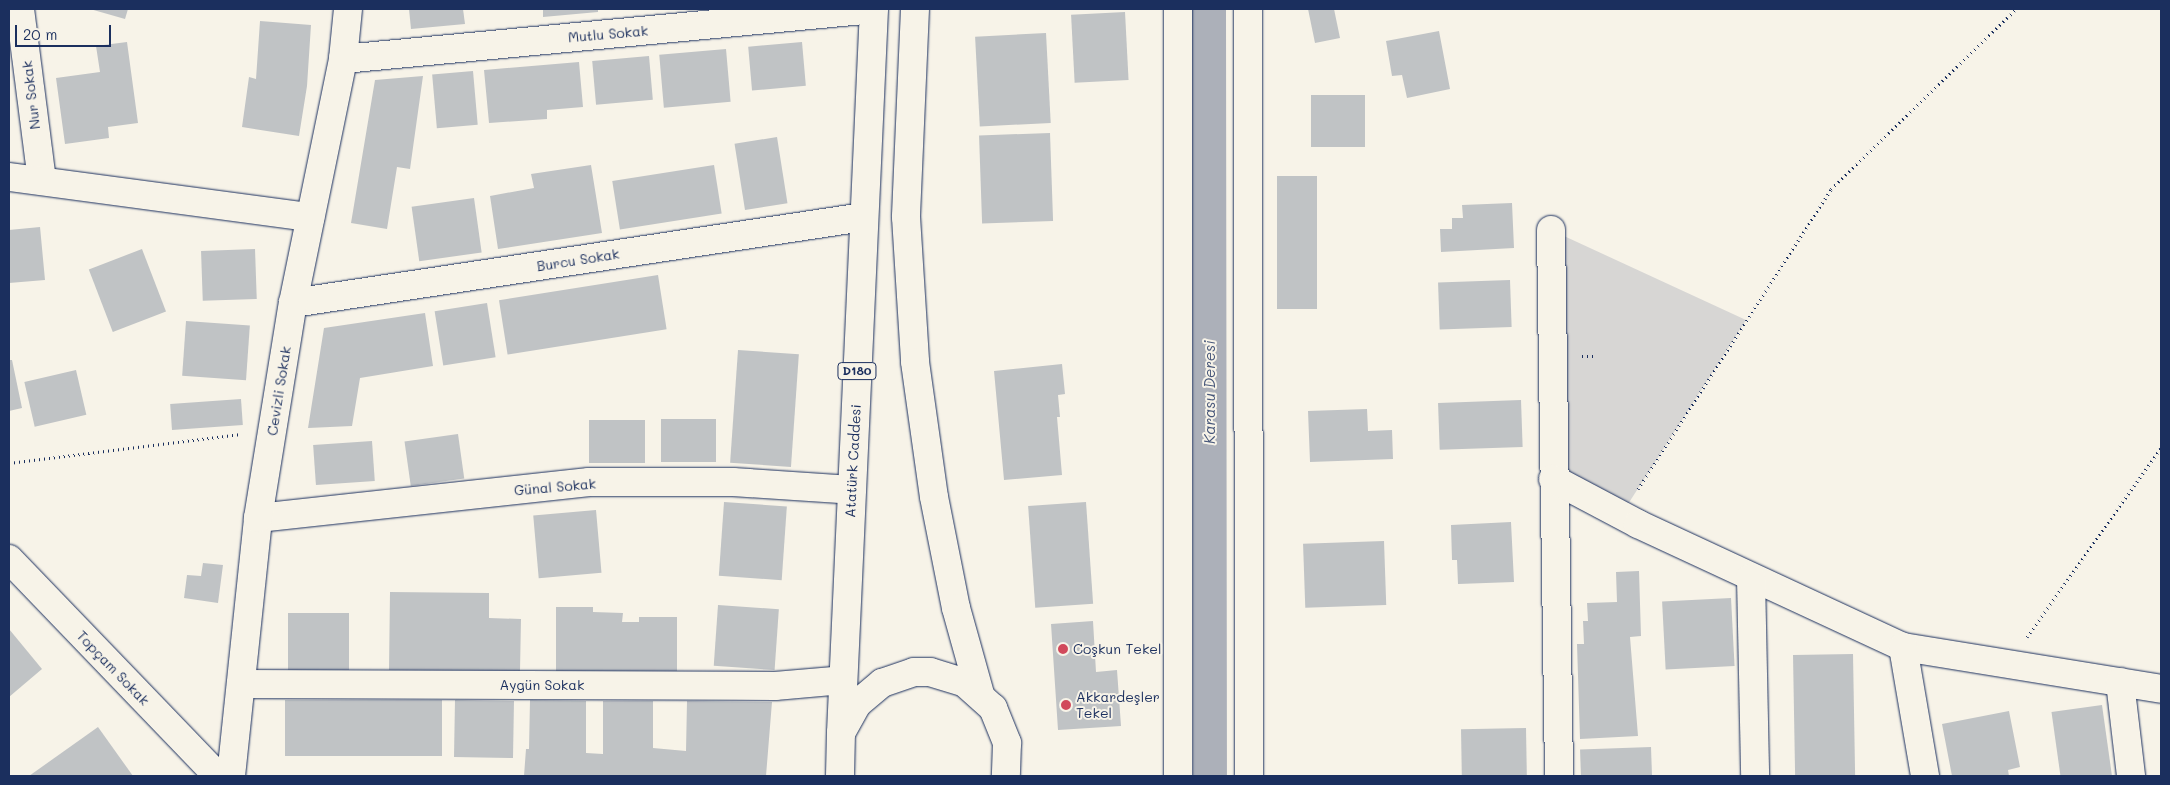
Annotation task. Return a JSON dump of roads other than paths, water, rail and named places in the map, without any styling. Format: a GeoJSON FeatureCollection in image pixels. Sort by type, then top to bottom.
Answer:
{"type":"FeatureCollection","features":[{"type":"Feature","properties":{"kind":"main road","name":"Cevizli Sokak"},"geometry":{"type":"LineString","coordinates":[[231,776],[258,518],[293,302],[343,59],[348,9]]}},
{"type":"Feature","properties":{"kind":"main road","name":"Mutlu Sokak"},"geometry":{"type":"LineString","coordinates":[[343,59],[874,9]]}},
{"type":"Feature","properties":{"kind":"main road","name":"Atatürk Caddesi"},"geometry":{"type":"LineString","coordinates":[[838,773],[874,9]]}},
{"type":"Feature","properties":{"kind":"main road","name":"Atatürk Caddesi"},"geometry":{"type":"LineString","coordinates":[[917,9],[906,217],[915,362],[934,497],[956,608],[980,694],[1002,725],[1007,743],[1006,776]]}},
{"type":"Feature","properties":{"kind":"main road"},"geometry":{"type":"LineString","coordinates":[[1178,9],[1178,776]]}},
{"type":"Feature","properties":{"kind":"main road"},"geometry":{"type":"LineString","coordinates":[[1248,9],[1249,776]]}},
{"type":"Feature","properties":{"kind":"main road","name":"Nur Sokak"},"geometry":{"type":"LineString","coordinates":[[22,11],[42,181]]}},
{"type":"Feature","properties":{"kind":"main road"},"geometry":{"type":"LineString","coordinates":[[9,177],[310,217]]}},
{"type":"Feature","properties":{"kind":"main road","name":"Burcu Sokak"},"geometry":{"type":"LineString","coordinates":[[293,302],[864,217]]}},
{"type":"Feature","properties":{"kind":"main road"},"geometry":{"type":"LineString","coordinates":[[1551,230],[1552,479],[1559,776]]}},
{"type":"Feature","properties":{"kind":"main road"},"geometry":{"type":"LineString","coordinates":[[1552,479],[1751,578],[1903,647],[2161,689]]}},
{"type":"Feature","properties":{"kind":"main road","name":"Günal Sokak"},"geometry":{"type":"LineString","coordinates":[[258,518],[589,482],[733,482],[852,490]]}},
{"type":"Feature","properties":{"kind":"main road","name":"Topçam Sokak"},"geometry":{"type":"LineString","coordinates":[[9,560],[218,776]]}},
{"type":"Feature","properties":{"kind":"main road"},"geometry":{"type":"LineString","coordinates":[[1751,578],[1755,776]]}},
{"type":"Feature","properties":{"kind":"main road"},"geometry":{"type":"LineString","coordinates":[[1903,647],[1925,776]]}},
{"type":"Feature","properties":{"kind":"main road","name":"Atatürk Caddesi"},"geometry":{"type":"LineString","coordinates":[[841,734],[847,718],[868,692],[898,676],[914,672],[947,676],[980,694]]}},
{"type":"Feature","properties":{"kind":"main road","name":"Aygün Sokak"},"geometry":{"type":"LineString","coordinates":[[241,684],[775,686],[843,680]]}},
{"type":"Feature","properties":{"kind":"main road"},"geometry":{"type":"LineString","coordinates":[[2120,682],[2131,776]]}},
{"type":"Feature","properties":{"kind":"waterway","name":"Karasu Deresi"},"geometry":{"type":"LineString","coordinates":[[1209,9],[1210,776]]}},
{"type":"Feature","properties":{"kind":"place","name":"Coşkun Tekel"},"geometry":{"type":"Point","coordinates":[1063,649]}},
{"type":"Feature","properties":{"kind":"place","name":"Akkardeşler Tekel"},"geometry":{"type":"Point","coordinates":[1066,705]}}]}
